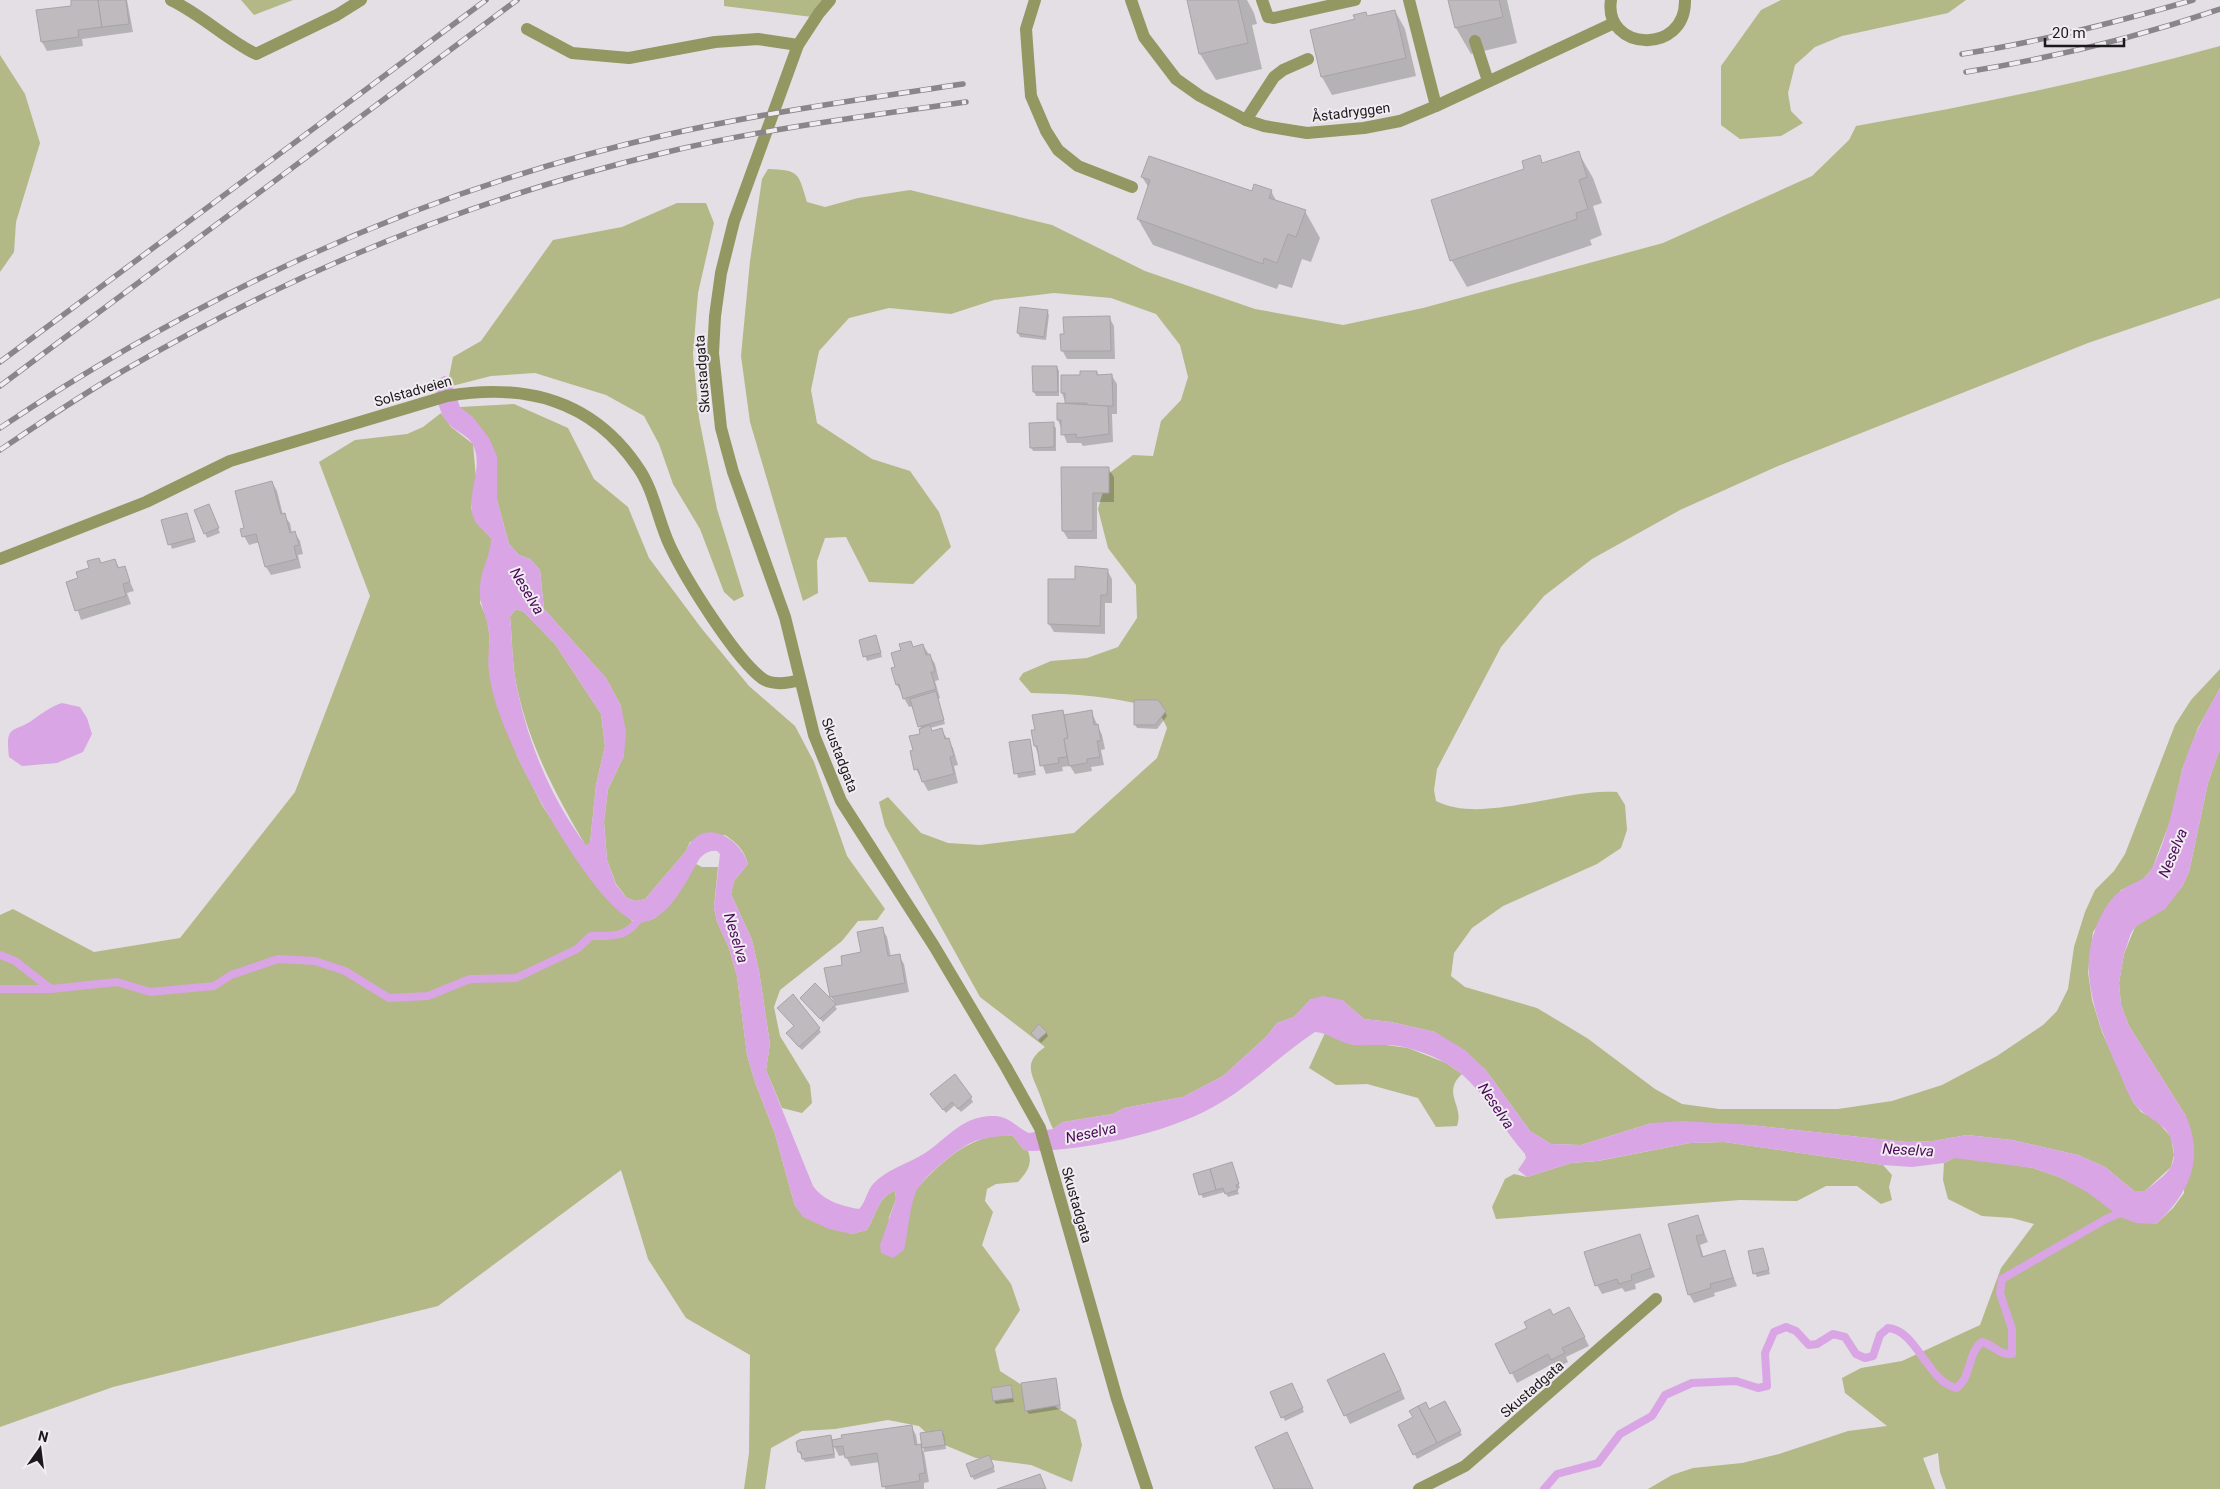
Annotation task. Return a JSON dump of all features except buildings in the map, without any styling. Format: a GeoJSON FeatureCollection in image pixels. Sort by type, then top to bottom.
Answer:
{"type":"FeatureCollection","features":[{"type":"Feature","properties":{"kind":"street"},"geometry":{"type":"LineString","coordinates":[[172,0],[191,10],[239,46],[256,54],[337,15],[361,0]]}},
{"type":"Feature","properties":{"kind":"street","name":"Skustadgata"},"geometry":{"type":"LineString","coordinates":[[830,0],[818,13],[798,45],[734,221],[721,273],[715,316],[713,353],[721,428],[733,472],[785,617],[814,735],[841,800],[934,946],[1040,1128],[1117,1399],[1146,1489]]}},
{"type":"Feature","properties":{"kind":"street"},"geometry":{"type":"LineString","coordinates":[[1036,0],[1026,29],[1031,96],[1046,131],[1058,150],[1078,166],[1132,187]]}},
{"type":"Feature","properties":{"kind":"street","name":"Åstadryggen"},"geometry":{"type":"LineString","coordinates":[[1131,0],[1144,37],[1176,79],[1200,96],[1246,120],[1264,126],[1306,133],[1400,120],[1436,106],[1614,22]]}},
{"type":"Feature","properties":{"kind":"street"},"geometry":{"type":"LineString","coordinates":[[1262,0],[1268,17],[1274,18],[1355,0]]}},
{"type":"Feature","properties":{"kind":"street"},"geometry":{"type":"LineString","coordinates":[[1409,0],[1436,106]]}},
{"type":"Feature","properties":{"kind":"street"},"geometry":{"type":"LineString","coordinates":[[1611,0],[1610,9],[1614,22],[1626,36],[1650,42],[1667,37],[1682,19],[1685,0]]}},
{"type":"Feature","properties":{"kind":"street"},"geometry":{"type":"LineString","coordinates":[[527,29],[572,53],[629,58],[715,42],[758,39],[798,45]]}},
{"type":"Feature","properties":{"kind":"street"},"geometry":{"type":"LineString","coordinates":[[1475,41],[1488,80]]}},
{"type":"Feature","properties":{"kind":"street"},"geometry":{"type":"LineString","coordinates":[[1246,120],[1274,77],[1283,70],[1308,59]]}},
{"type":"Feature","properties":{"kind":"street","name":"Solstadveien"},"geometry":{"type":"LineString","coordinates":[[0,559],[146,502],[230,460],[430,401],[469,392],[504,391],[544,396],[572,408],[602,428],[638,467],[670,547],[729,642],[764,680],[787,684],[800,680]]}},
{"type":"Feature","properties":{"kind":"street","name":"Skustadgata"},"geometry":{"type":"LineString","coordinates":[[1419,1489],[1471,1461],[1656,1299]]}},
{"type":"Feature","properties":{"kind":"green space"},"geometry":{"type":"Polygon","coordinates":[[[241,0],[293,0],[254,15],[241,0]]]}},
{"type":"Feature","properties":{"kind":"green space"},"geometry":{"type":"Polygon","coordinates":[[[724,0],[827,0],[812,17],[724,6],[724,0]]]}},
{"type":"Feature","properties":{"kind":"green space"},"geometry":{"type":"Polygon","coordinates":[[[1781,0],[1966,0],[1948,13],[1842,36],[1815,47],[1795,65],[1788,93],[1791,111],[1803,123],[1781,136],[1740,139],[1721,125],[1721,66],[1761,10],[1781,0]]]}},
{"type":"Feature","properties":{"kind":"green space"},"geometry":{"type":"Polygon","coordinates":[[[2220,46],[2220,298],[2088,343],[1778,466],[1680,510],[1592,559],[1544,596],[1501,647],[1437,769],[1434,790],[1436,801],[1455,807],[1477,809],[1500,808],[1596,792],[1617,792],[1625,805],[1627,830],[1621,848],[1597,864],[1503,906],[1472,928],[1454,953],[1451,976],[1465,987],[1537,1008],[1587,1038],[1655,1089],[1682,1104],[1719,1109],[1838,1109],[1892,1101],[1942,1085],[1997,1056],[2043,1025],[2057,1011],[2068,989],[2074,947],[2085,912],[2095,890],[2114,871],[2125,854],[2175,725],[2191,700],[2220,669],[2220,688],[2198,728],[2182,770],[2171,819],[2152,869],[2142,880],[2121,890],[2093,932],[2088,972],[2092,1000],[2102,1032],[2133,1102],[2141,1112],[2156,1120],[2171,1137],[2174,1155],[2171,1167],[2145,1191],[2134,1191],[2105,1167],[2078,1155],[2012,1140],[1967,1135],[1933,1141],[1906,1142],[1750,1125],[1652,1123],[1581,1145],[1551,1144],[1530,1131],[1485,1069],[1435,1032],[1391,1022],[1364,1019],[1342,1000],[1311,999],[1294,1017],[1277,1023],[1267,1036],[1223,1076],[1183,1097],[1124,1108],[1113,1114],[1063,1122],[1053,1129],[1031,1069],[1033,1058],[1045,1047],[980,997],[885,826],[879,802],[888,797],[921,833],[948,843],[980,845],[1074,833],[1157,758],[1167,728],[1158,709],[1095,696],[1031,693],[1019,679],[1023,673],[1051,661],[1087,658],[1118,647],[1137,618],[1136,585],[1108,548],[1098,509],[1108,474],[1133,455],[1153,456],[1161,421],[1181,400],[1188,377],[1180,345],[1156,314],[1111,298],[1054,293],[994,300],[951,314],[889,308],[849,318],[819,351],[811,390],[817,423],[872,459],[910,471],[939,512],[951,547],[913,584],[869,582],[846,537],[825,538],[817,561],[818,593],[803,601],[750,422],[741,356],[750,261],[762,179],[768,169],[792,172],[802,185],[807,202],[825,207],[858,198],[910,190],[1052,225],[1145,271],[1255,309],[1343,325],[1423,308],[1663,243],[1812,176],[1849,140],[1856,126],[2039,90],[2220,46]]]}},
{"type":"Feature","properties":{"kind":"green space"},"geometry":{"type":"Polygon","coordinates":[[[0,55],[25,94],[40,143],[16,222],[14,252],[0,272],[0,55]]]}},
{"type":"Feature","properties":{"kind":"green space"},"geometry":{"type":"Polygon","coordinates":[[[677,203],[706,203],[714,223],[698,293],[693,354],[699,418],[717,509],[744,596],[734,601],[724,592],[700,529],[673,484],[659,444],[644,416],[606,395],[535,373],[491,376],[452,386],[449,377],[453,357],[481,341],[553,240],[622,227],[677,203]]]}},
{"type":"Feature","properties":{"kind":"green space"},"geometry":{"type":"Polygon","coordinates":[[[514,404],[568,428],[594,479],[628,507],[649,558],[702,629],[749,686],[795,726],[814,762],[847,856],[885,909],[877,920],[858,921],[842,941],[780,990],[774,1007],[780,1036],[810,1085],[812,1103],[802,1113],[782,1108],[766,1070],[770,1044],[759,971],[752,940],[731,894],[734,881],[748,864],[740,847],[725,835],[690,842],[686,851],[645,899],[636,901],[627,898],[616,884],[607,860],[604,822],[608,789],[624,756],[621,706],[606,678],[544,609],[540,570],[530,559],[519,555],[509,544],[497,500],[497,479],[460,407],[514,404]]]}},
{"type":"Feature","properties":{"kind":"green space"},"geometry":{"type":"Polygon","coordinates":[[[441,413],[451,427],[473,444],[476,478],[471,508],[476,522],[491,538],[491,548],[480,603],[487,619],[489,633],[489,671],[498,708],[518,758],[542,805],[571,850],[632,921],[641,922],[649,920],[660,914],[677,893],[696,864],[702,867],[718,867],[714,907],[717,922],[729,948],[737,976],[747,1055],[775,1134],[795,1206],[851,1234],[867,1230],[881,1202],[895,1191],[896,1199],[888,1220],[943,1163],[958,1151],[975,1142],[993,1136],[1013,1136],[1023,1149],[1028,1151],[1029,1164],[1018,1182],[996,1184],[987,1189],[985,1201],[993,1212],[982,1245],[1011,1284],[1020,1310],[995,1349],[1000,1371],[1076,1420],[1082,1445],[1072,1482],[1031,1465],[976,1458],[935,1441],[919,1426],[888,1420],[835,1429],[802,1431],[771,1448],[765,1489],[744,1489],[749,1453],[750,1355],[686,1318],[648,1259],[621,1170],[438,1306],[113,1387],[0,1427],[0,915],[13,909],[94,952],[180,938],[295,792],[370,596],[319,462],[355,440],[407,434],[423,427],[441,413]]]}},
{"type":"Feature","properties":{"kind":"green space"},"geometry":{"type":"Polygon","coordinates":[[[516,609],[524,612],[555,644],[601,714],[605,746],[596,785],[590,843],[586,846],[552,785],[526,722],[513,662],[510,616],[516,609]]]}},
{"type":"Feature","properties":{"kind":"green space"},"geometry":{"type":"Polygon","coordinates":[[[2220,748],[2220,1489],[1946,1489],[1940,1472],[1938,1453],[1923,1458],[1935,1489],[1648,1489],[1672,1475],[1693,1468],[1742,1463],[1779,1454],[1848,1431],[1887,1426],[1845,1393],[1842,1378],[1861,1368],[1902,1361],[1980,1325],[2001,1268],[2034,1224],[2012,1218],[1982,1216],[1948,1199],[1943,1180],[1944,1163],[1954,1158],[1968,1158],[2033,1168],[2059,1177],[2156,1224],[2173,1208],[2184,1193],[2186,1116],[2129,1026],[2121,1005],[2119,983],[2124,954],[2135,927],[2182,887],[2189,872],[2208,783],[2220,748]]]}},
{"type":"Feature","properties":{"kind":"green space"},"geometry":{"type":"Polygon","coordinates":[[[1325,1033],[1354,1045],[1371,1043],[1408,1048],[1446,1063],[1462,1074],[1453,1087],[1459,1119],[1457,1126],[1436,1127],[1418,1098],[1367,1084],[1336,1085],[1309,1068],[1325,1033]]]}},
{"type":"Feature","properties":{"kind":"green space"},"geometry":{"type":"Polygon","coordinates":[[[1724,1142],[1883,1165],[1892,1175],[1889,1187],[1892,1200],[1881,1204],[1857,1186],[1826,1186],[1797,1201],[1740,1200],[1496,1219],[1492,1207],[1505,1179],[1514,1174],[1527,1177],[1571,1163],[1598,1161],[1690,1143],[1724,1142]]]}},
{"type":"Feature","properties":{"kind":"water","name":"Neselva"},"geometry":{"type":"Polygon","coordinates":[[[444,376],[449,377],[460,407],[473,417],[489,438],[497,456],[497,500],[509,544],[519,555],[530,559],[540,570],[544,609],[606,678],[621,706],[626,731],[624,756],[608,789],[604,822],[607,860],[616,885],[627,898],[636,901],[645,899],[686,851],[693,840],[701,834],[710,832],[728,838],[737,845],[748,864],[734,881],[731,894],[752,940],[759,971],[770,1044],[766,1070],[813,1186],[833,1202],[859,1209],[872,1186],[879,1178],[920,1156],[954,1130],[973,1119],[1001,1117],[1029,1133],[1053,1129],[1063,1122],[1113,1114],[1124,1108],[1183,1097],[1223,1076],[1267,1036],[1277,1023],[1294,1017],[1311,999],[1323,996],[1342,1000],[1364,1019],[1391,1022],[1435,1032],[1465,1050],[1485,1069],[1530,1131],[1551,1144],[1581,1145],[1652,1123],[1683,1121],[1750,1125],[1906,1142],[1933,1141],[1967,1135],[2012,1140],[2078,1155],[2105,1167],[2134,1191],[2145,1191],[2172,1166],[2174,1154],[2172,1143],[2164,1128],[2140,1110],[2129,1096],[2096,1012],[2089,975],[2090,952],[2096,928],[2107,906],[2122,890],[2149,873],[2158,857],[2189,749],[2220,688],[2220,748],[2208,783],[2189,872],[2182,887],[2165,909],[2135,927],[2131,933],[2124,954],[2119,983],[2121,1005],[2129,1026],[2186,1116],[2192,1132],[2194,1161],[2185,1188],[2168,1212],[2156,1224],[2136,1223],[2120,1217],[2087,1192],[2059,1177],[2033,1168],[1954,1158],[1944,1163],[1912,1167],[1883,1165],[1724,1142],[1690,1143],[1597,1161],[1571,1163],[1527,1177],[1518,1170],[1526,1158],[1525,1154],[1477,1089],[1456,1070],[1425,1053],[1401,1046],[1350,1044],[1315,1032],[1227,1099],[1194,1117],[1148,1133],[1098,1144],[1050,1150],[1028,1151],[1023,1149],[1013,1136],[989,1138],[968,1144],[941,1164],[919,1187],[911,1208],[904,1250],[893,1258],[881,1253],[880,1245],[896,1199],[895,1191],[881,1202],[867,1230],[852,1234],[829,1229],[803,1217],[795,1206],[775,1134],[747,1055],[737,976],[729,948],[717,922],[714,907],[720,854],[717,851],[712,851],[700,858],[677,896],[654,919],[644,922],[629,918],[611,904],[592,881],[555,825],[526,774],[500,716],[489,672],[489,634],[480,593],[482,574],[491,538],[476,523],[472,512],[472,493],[477,464],[476,454],[469,439],[452,427],[444,418],[439,406],[434,382],[444,376]],[[516,609],[510,616],[515,677],[525,722],[550,787],[573,827],[586,845],[590,843],[596,785],[605,746],[601,714],[555,644],[524,612],[516,609]]]}},
{"type":"Feature","properties":{"kind":"water"},"geometry":{"type":"Polygon","coordinates":[[[62,703],[80,707],[87,718],[92,734],[83,752],[57,763],[22,766],[9,757],[8,739],[12,731],[62,703]]]}},
{"type":"Feature","properties":{"kind":"waterway"},"geometry":{"type":"LineString","coordinates":[[0,989],[51,989],[117,982],[150,992],[214,986],[231,975],[278,959],[315,961],[345,971],[389,998],[428,996],[470,979],[516,978],[577,949],[591,936],[622,934],[633,927],[643,913]]}},
{"type":"Feature","properties":{"kind":"waterway"},"geometry":{"type":"LineString","coordinates":[[0,955],[15,961],[51,989]]}},
{"type":"Feature","properties":{"kind":"waterway"},"geometry":{"type":"LineString","coordinates":[[1544,1489],[1557,1474],[1598,1463],[1620,1434],[1652,1416],[1665,1395],[1692,1383],[1736,1381],[1758,1388],[1767,1386],[1765,1353],[1774,1332],[1786,1327],[1796,1331],[1809,1345],[1817,1344],[1833,1334],[1845,1337],[1856,1354],[1865,1358],[1873,1356],[1880,1335],[1888,1328],[1898,1331],[1915,1346],[1937,1376],[1956,1388],[1965,1378],[1974,1352],[1982,1342],[2004,1353],[2012,1354],[2012,1329],[2000,1293],[2002,1279],[2106,1219],[2125,1211]]}},
{"type":"Feature","properties":{"kind":"railway"},"geometry":{"type":"LineString","coordinates":[[0,362],[486,0]]}},
{"type":"Feature","properties":{"kind":"railway"},"geometry":{"type":"LineString","coordinates":[[0,386],[517,0]]}},
{"type":"Feature","properties":{"kind":"railway"},"geometry":{"type":"LineString","coordinates":[[1962,54],[2078,31],[2193,0]]}},
{"type":"Feature","properties":{"kind":"railway"},"geometry":{"type":"LineString","coordinates":[[1966,72],[2094,46],[2158,29],[2220,9]]}},
{"type":"Feature","properties":{"kind":"railway"},"geometry":{"type":"LineString","coordinates":[[0,428],[77,379],[155,333],[235,291],[317,252],[401,217],[486,185],[573,159],[661,136],[736,120],[963,84]]}},
{"type":"Feature","properties":{"kind":"railway"},"geometry":{"type":"LineString","coordinates":[[0,450],[61,409],[187,335],[318,271],[385,242],[453,216],[522,192],[592,171],[700,144],[814,124],[966,102]]}}]}
